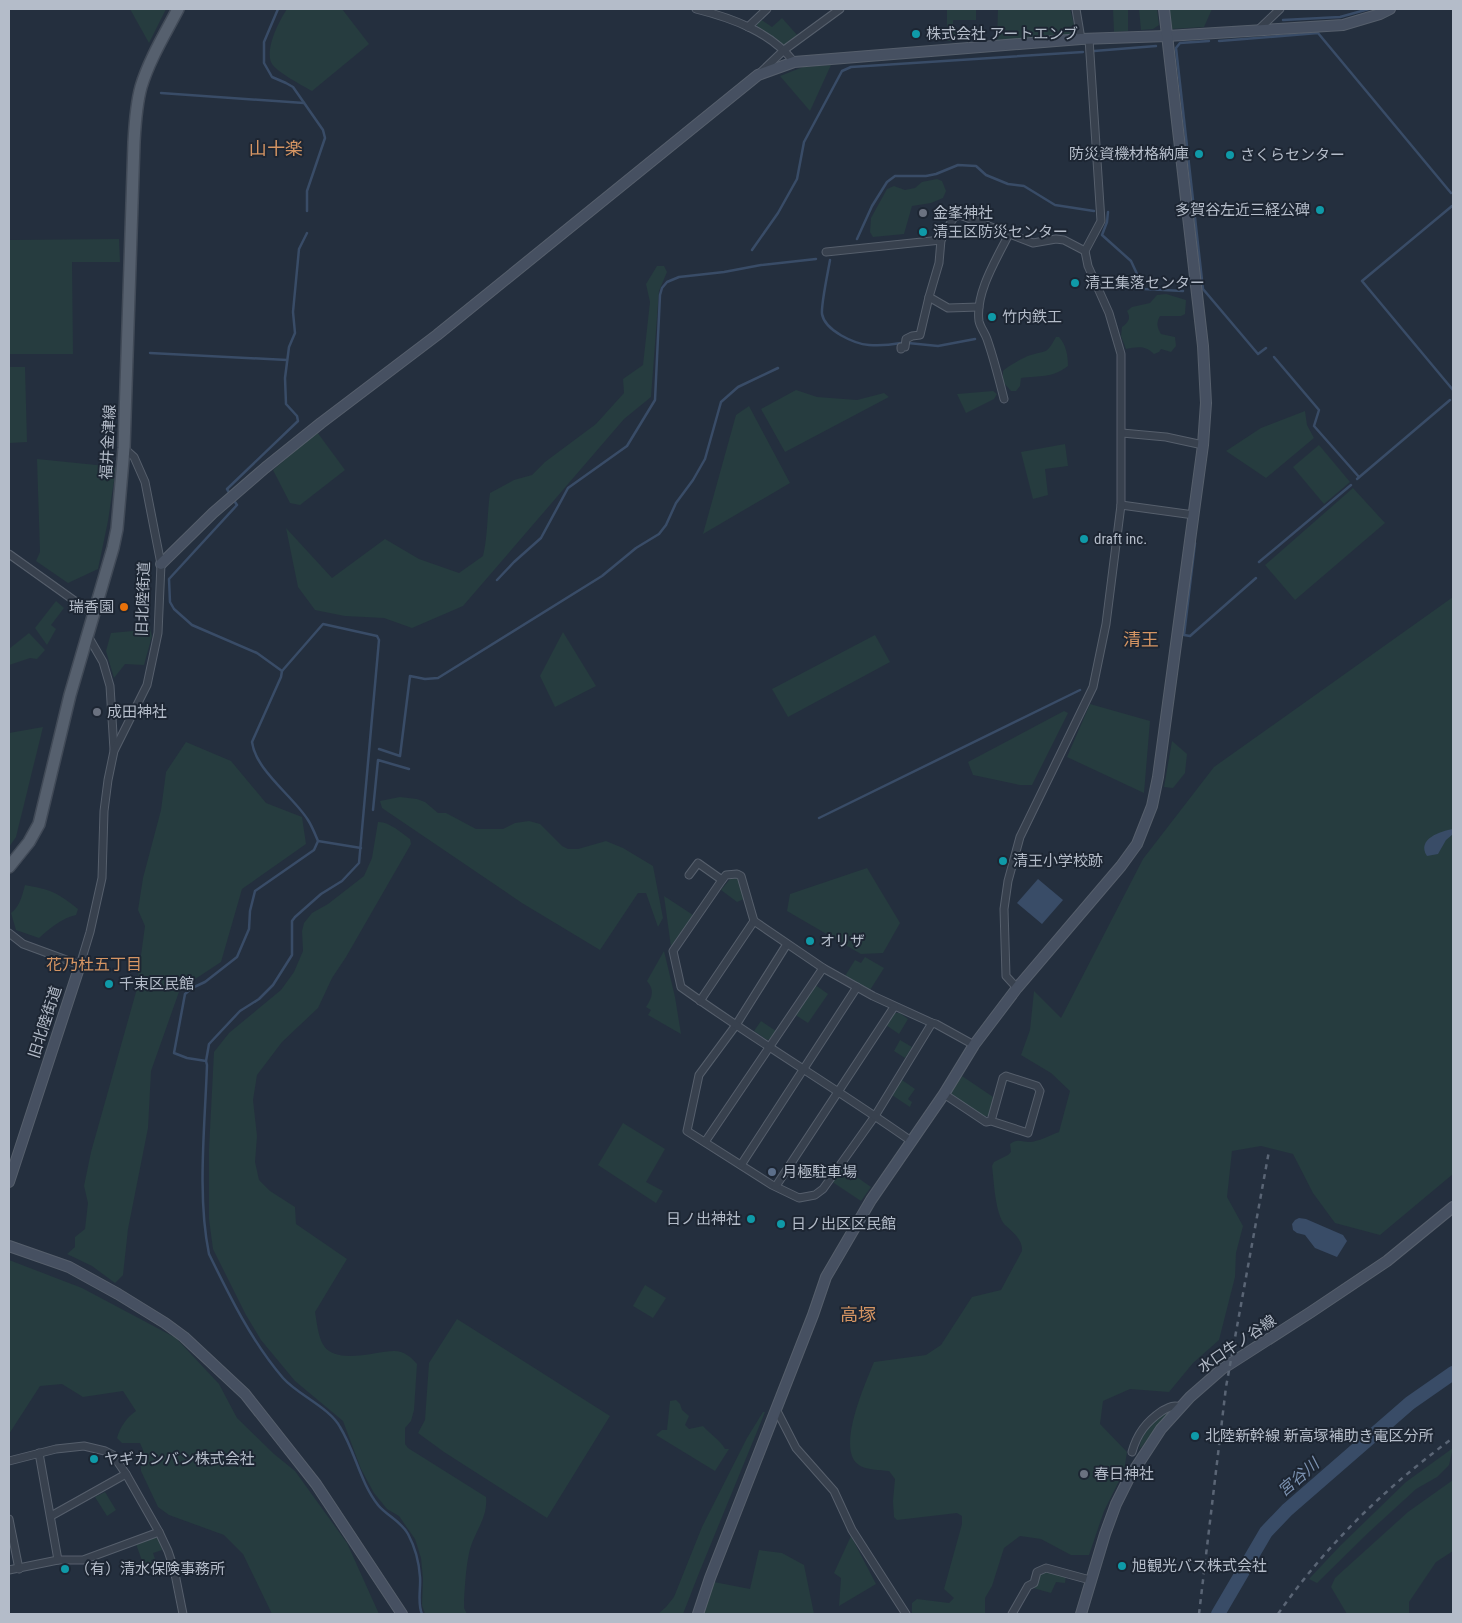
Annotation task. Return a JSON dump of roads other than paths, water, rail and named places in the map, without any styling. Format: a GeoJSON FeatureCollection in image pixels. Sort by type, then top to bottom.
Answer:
{"type":"FeatureCollection","features":[{"type":"Feature","properties":{"kind":"main road","name":"福井金津線"},"geometry":{"type":"LineString","coordinates":[[9,867],[29,842],[39,824],[70,695],[115,540],[120,509],[124,448],[136,112],[146,73],[178,9]]}},
{"type":"Feature","properties":{"kind":"street"},"geometry":{"type":"LineString","coordinates":[[696,9],[713,11],[748,27],[784,50],[794,62]]}},
{"type":"Feature","properties":{"kind":"street"},"geometry":{"type":"LineString","coordinates":[[748,27],[767,9]]}},
{"type":"Feature","properties":{"kind":"street"},"geometry":{"type":"LineString","coordinates":[[161,564],[212,513],[265,468],[437,335],[758,75],[784,50],[840,9]]}},
{"type":"Feature","properties":{"kind":"street"},"geometry":{"type":"LineString","coordinates":[[1016,988],[1006,976],[1004,909],[1008,881],[1020,837],[1093,687],[1106,624],[1121,505],[1121,354],[1109,314],[1088,266],[1085,251],[1101,221],[1085,39],[1076,9]]}},
{"type":"Feature","properties":{"kind":"street"},"geometry":{"type":"LineString","coordinates":[[698,1614],[710,1578],[813,1315],[826,1277],[871,1200],[944,1094],[974,1044],[1016,988],[1121,866],[1137,844],[1152,806],[1158,777],[1194,515],[1206,403],[1203,346],[1164,9]]}},
{"type":"Feature","properties":{"kind":"street"},"geometry":{"type":"LineString","coordinates":[[1258,30],[1278,9]]}},
{"type":"Feature","properties":{"kind":"street"},"geometry":{"type":"LineString","coordinates":[[758,75],[794,62],[1085,39],[1343,25],[1380,14],[1390,9]]}},
{"type":"Feature","properties":{"kind":"street"},"geometry":{"type":"LineString","coordinates":[[901,349],[901,347],[905,347],[906,339],[920,335],[939,263],[941,240],[954,217],[960,215],[1033,243],[1056,239],[1064,240],[1085,251]]}},
{"type":"Feature","properties":{"kind":"street"},"geometry":{"type":"LineString","coordinates":[[1004,399],[986,336],[979,322],[979,307],[988,276],[1009,234]]}},
{"type":"Feature","properties":{"kind":"street"},"geometry":{"type":"LineString","coordinates":[[826,252],[941,240]]}},
{"type":"Feature","properties":{"kind":"street"},"geometry":{"type":"LineString","coordinates":[[929,297],[948,308],[979,307]]}},
{"type":"Feature","properties":{"kind":"street"},"geometry":{"type":"LineString","coordinates":[[1122,433],[1166,436],[1203,445]]}},
{"type":"Feature","properties":{"kind":"street","name":"旧北陸街道"},"geometry":{"type":"LineString","coordinates":[[114,750],[146,685],[158,633],[161,564],[145,482],[134,457],[124,448]]}},
{"type":"Feature","properties":{"kind":"street"},"geometry":{"type":"LineString","coordinates":[[1121,505],[1194,515]]}},
{"type":"Feature","properties":{"kind":"street"},"geometry":{"type":"LineString","coordinates":[[9,554],[93,614]]}},
{"type":"Feature","properties":{"kind":"street","name":"旧北陸街道"},"geometry":{"type":"LineString","coordinates":[[9,1182],[80,965],[90,932],[102,878],[104,811],[114,750],[110,686],[103,662],[88,636]]}},
{"type":"Feature","properties":{"kind":"street"},"geometry":{"type":"LineString","coordinates":[[689,875],[698,863],[722,880]]}},
{"type":"Feature","properties":{"kind":"street"},"geometry":{"type":"LineString","coordinates":[[911,1141],[681,987],[673,951],[722,880],[726,876],[737,874],[741,876],[754,921],[823,968],[894,1007],[936,1024],[974,1044]]}},
{"type":"Feature","properties":{"kind":"street"},"geometry":{"type":"LineString","coordinates":[[700,1001],[754,921]]}},
{"type":"Feature","properties":{"kind":"street"},"geometry":{"type":"LineString","coordinates":[[9,933],[23,944],[80,965]]}},
{"type":"Feature","properties":{"kind":"street"},"geometry":{"type":"LineString","coordinates":[[787,944],[736,1025],[700,1075],[688,1131],[772,1185],[799,1198],[815,1195],[823,1190],[875,1116],[932,1023]]}},
{"type":"Feature","properties":{"kind":"street"},"geometry":{"type":"LineString","coordinates":[[705,1142],[823,968]]}},
{"type":"Feature","properties":{"kind":"street"},"geometry":{"type":"LineString","coordinates":[[741,1165],[857,987]]}},
{"type":"Feature","properties":{"kind":"street"},"geometry":{"type":"LineString","coordinates":[[776,1186],[894,1007]]}},
{"type":"Feature","properties":{"kind":"street"},"geometry":{"type":"LineString","coordinates":[[944,1094],[986,1122],[992,1121],[1028,1133],[1040,1091],[1037,1086],[1006,1076],[992,1121]]}},
{"type":"Feature","properties":{"kind":"street","name":"水口牛ノ谷線"},"geometry":{"type":"LineString","coordinates":[[1081,1614],[1113,1511],[1129,1478],[1161,1428],[1180,1407],[1222,1369],[1387,1261],[1453,1206]]}},
{"type":"Feature","properties":{"kind":"street"},"geometry":{"type":"LineString","coordinates":[[9,1246],[69,1267],[165,1323],[184,1337],[245,1394],[316,1484],[402,1614]]}},
{"type":"Feature","properties":{"kind":"street"},"geometry":{"type":"LineString","coordinates":[[1132,1452],[1135,1439],[1146,1423],[1170,1406],[1176,1405],[1180,1407]]}},
{"type":"Feature","properties":{"kind":"street"},"geometry":{"type":"LineString","coordinates":[[776,1409],[796,1448],[834,1491],[852,1530],[906,1614]]}},
{"type":"Feature","properties":{"kind":"street"},"geometry":{"type":"LineString","coordinates":[[9,1461],[56,1449],[84,1446],[105,1451],[112,1455],[126,1474],[159,1532],[174,1569],[183,1614]]}},
{"type":"Feature","properties":{"kind":"street"},"geometry":{"type":"LineString","coordinates":[[39,1453],[58,1560]]}},
{"type":"Feature","properties":{"kind":"street"},"geometry":{"type":"LineString","coordinates":[[51,1516],[126,1474]]}},
{"type":"Feature","properties":{"kind":"street"},"geometry":{"type":"LineString","coordinates":[[9,1519],[19,1569]]}},
{"type":"Feature","properties":{"kind":"street"},"geometry":{"type":"LineString","coordinates":[[9,1570],[58,1560],[83,1560],[159,1532]]}},
{"type":"Feature","properties":{"kind":"street"},"geometry":{"type":"LineString","coordinates":[[1012,1614],[1028,1586],[1034,1583],[1037,1572],[1046,1568],[1090,1580]]}},
{"type":"Feature","properties":{"kind":"water"},"geometry":{"type":"Polygon","coordinates":[[[1453,829],[1453,834],[1446,840],[1438,854],[1427,856],[1424,850],[1427,841],[1437,834],[1453,829]]]}},
{"type":"Feature","properties":{"kind":"water"},"geometry":{"type":"Polygon","coordinates":[[[1038,879],[1063,900],[1042,924],[1017,903],[1038,879]]]}},
{"type":"Feature","properties":{"kind":"water"},"geometry":{"type":"Polygon","coordinates":[[[1299,1218],[1306,1219],[1343,1235],[1347,1241],[1337,1257],[1315,1248],[1305,1235],[1293,1230],[1292,1224],[1299,1218]]]}},
{"type":"Feature","properties":{"kind":"waterway"},"geometry":{"type":"LineString","coordinates":[[278,9],[264,42],[264,63],[272,77],[293,87],[323,130],[325,138],[307,191],[307,211]]}},
{"type":"Feature","properties":{"kind":"waterway"},"geometry":{"type":"LineString","coordinates":[[1283,20],[1340,17],[1369,9]]}},
{"type":"Feature","properties":{"kind":"waterway"},"geometry":{"type":"LineString","coordinates":[[1219,41],[1318,33],[1451,193]]}},
{"type":"Feature","properties":{"kind":"waterway"},"geometry":{"type":"LineString","coordinates":[[1209,41],[1180,43],[1176,48],[1203,289],[1258,354],[1266,348]]}},
{"type":"Feature","properties":{"kind":"waterway"},"geometry":{"type":"LineString","coordinates":[[1094,51],[1156,46]]}},
{"type":"Feature","properties":{"kind":"waterway"},"geometry":{"type":"LineString","coordinates":[[752,250],[778,213],[797,179],[804,142],[842,71],[851,67],[1083,52]]}},
{"type":"Feature","properties":{"kind":"waterway"},"geometry":{"type":"LineString","coordinates":[[161,93],[304,103]]}},
{"type":"Feature","properties":{"kind":"waterway"},"geometry":{"type":"LineString","coordinates":[[857,239],[872,206],[887,182],[895,176],[926,176],[958,165],[976,166],[986,175],[1008,184],[1024,186],[1055,205],[1094,211]]}},
{"type":"Feature","properties":{"kind":"waterway"},"geometry":{"type":"LineString","coordinates":[[1452,206],[1362,281],[1453,390]]}},
{"type":"Feature","properties":{"kind":"waterway"},"geometry":{"type":"LineString","coordinates":[[1108,212],[1107,222],[1102,235],[1131,261],[1144,289],[1183,291]]}},
{"type":"Feature","properties":{"kind":"waterway"},"geometry":{"type":"LineString","coordinates":[[230,494],[227,489],[298,421],[297,416],[286,404],[285,378],[289,347],[295,333],[293,312],[299,249],[307,233]]}},
{"type":"Feature","properties":{"kind":"waterway"},"geometry":{"type":"LineString","coordinates":[[497,580],[541,538],[568,488],[627,446],[655,400],[660,295],[662,288],[667,282],[679,277],[816,259]]}},
{"type":"Feature","properties":{"kind":"waterway"},"geometry":{"type":"LineString","coordinates":[[830,260],[822,309],[824,320],[829,326],[841,336],[863,344],[901,343]]}},
{"type":"Feature","properties":{"kind":"waterway"},"geometry":{"type":"LineString","coordinates":[[908,343],[938,346],[975,339]]}},
{"type":"Feature","properties":{"kind":"waterway"},"geometry":{"type":"LineString","coordinates":[[150,353],[287,360]]}},
{"type":"Feature","properties":{"kind":"waterway"},"geometry":{"type":"LineString","coordinates":[[1274,357],[1319,410],[1314,426],[1359,477]]}},
{"type":"Feature","properties":{"kind":"waterway"},"geometry":{"type":"LineString","coordinates":[[379,749],[400,756],[410,676],[425,679],[438,678],[602,576],[636,548],[659,534],[666,525],[676,503],[693,480],[705,459],[721,402],[738,387],[778,368]]}},
{"type":"Feature","properties":{"kind":"waterway"},"geometry":{"type":"LineString","coordinates":[[1357,479],[1450,400]]}},
{"type":"Feature","properties":{"kind":"waterway"},"geometry":{"type":"LineString","coordinates":[[1259,562],[1351,485]]}},
{"type":"Feature","properties":{"kind":"waterway"},"geometry":{"type":"LineString","coordinates":[[233,499],[237,505],[169,579],[170,602],[174,609],[192,625],[257,653],[282,671],[252,742],[260,763],[301,811],[311,825],[318,841],[314,850],[255,891],[250,911],[249,929],[237,957],[205,982],[192,988],[185,994],[174,1053],[187,1058],[206,1061],[207,1065],[203,1208],[209,1254],[233,1303],[261,1349],[289,1384],[335,1420],[350,1446],[362,1477],[372,1496],[378,1505],[402,1526],[408,1534],[415,1549],[419,1566],[422,1614]]}},
{"type":"Feature","properties":{"kind":"waterway"},"geometry":{"type":"LineString","coordinates":[[1195,543],[1184,635],[1190,636],[1256,578]]}},
{"type":"Feature","properties":{"kind":"waterway"},"geometry":{"type":"LineString","coordinates":[[206,1061],[209,1044],[240,1011],[259,999],[273,985],[292,955],[292,921],[295,917],[321,894],[342,881],[359,863],[379,640],[377,636],[323,624],[282,671]]}},
{"type":"Feature","properties":{"kind":"waterway"},"geometry":{"type":"LineString","coordinates":[[819,818],[1080,690]]}},
{"type":"Feature","properties":{"kind":"waterway"},"geometry":{"type":"LineString","coordinates":[[373,810],[378,760],[409,769]]}},
{"type":"Feature","properties":{"kind":"waterway"},"geometry":{"type":"LineString","coordinates":[[318,841],[361,848]]}},
{"type":"Feature","properties":{"kind":"waterway","name":"宮谷川"},"geometry":{"type":"LineString","coordinates":[[1218,1614],[1266,1532],[1287,1510],[1410,1403],[1453,1373]]}},
{"type":"Feature","properties":{"kind":"railway"},"geometry":{"type":"LineString","coordinates":[[1199,1614],[1226,1387],[1269,1151]]}},
{"type":"Feature","properties":{"kind":"railway"},"geometry":{"type":"LineString","coordinates":[[1278,1614],[1316,1564],[1358,1519],[1380,1497],[1453,1438]]}},
{"type":"Feature","properties":{"kind":"place","name":"株式会社 アートエンブ"},"geometry":{"type":"Point","coordinates":[916,34]}},
{"type":"Feature","properties":{"kind":"place","name":"防災資機材格納庫"},"geometry":{"type":"Point","coordinates":[1199,154]}},
{"type":"Feature","properties":{"kind":"place","name":"さくらセンター"},"geometry":{"type":"Point","coordinates":[1230,155]}},
{"type":"Feature","properties":{"kind":"place","name":"多賀谷左近三経公碑"},"geometry":{"type":"Point","coordinates":[1320,210]}},
{"type":"Feature","properties":{"kind":"place","name":"金峯神社"},"geometry":{"type":"Point","coordinates":[923,213]}},
{"type":"Feature","properties":{"kind":"place","name":"清王区防災センター"},"geometry":{"type":"Point","coordinates":[923,232]}},
{"type":"Feature","properties":{"kind":"place","name":"清王集落センター"},"geometry":{"type":"Point","coordinates":[1075,283]}},
{"type":"Feature","properties":{"kind":"place","name":"竹内鉄工"},"geometry":{"type":"Point","coordinates":[992,317]}},
{"type":"Feature","properties":{"kind":"place","name":"draft inc."},"geometry":{"type":"Point","coordinates":[1084,539]}},
{"type":"Feature","properties":{"kind":"place","name":"瑞香園"},"geometry":{"type":"Point","coordinates":[124,607]}},
{"type":"Feature","properties":{"kind":"place","name":"成田神社"},"geometry":{"type":"Point","coordinates":[97,712]}},
{"type":"Feature","properties":{"kind":"place","name":"清王小学校跡"},"geometry":{"type":"Point","coordinates":[1003,861]}},
{"type":"Feature","properties":{"kind":"place","name":"オリザ"},"geometry":{"type":"Point","coordinates":[810,941]}},
{"type":"Feature","properties":{"kind":"place","name":"千束区民館"},"geometry":{"type":"Point","coordinates":[109,984]}},
{"type":"Feature","properties":{"kind":"place","name":"月極駐車場"},"geometry":{"type":"Point","coordinates":[772,1172]}},
{"type":"Feature","properties":{"kind":"place","name":"日ノ出神社"},"geometry":{"type":"Point","coordinates":[751,1219]}},
{"type":"Feature","properties":{"kind":"place","name":"日ノ出区区民館"},"geometry":{"type":"Point","coordinates":[781,1224]}},
{"type":"Feature","properties":{"kind":"place","name":"北陸新幹線 新高塚補助き電区分所"},"geometry":{"type":"Point","coordinates":[1195,1436]}},
{"type":"Feature","properties":{"kind":"place","name":"ヤギカンバン株式会社"},"geometry":{"type":"Point","coordinates":[94,1459]}},
{"type":"Feature","properties":{"kind":"place","name":"春日神社"},"geometry":{"type":"Point","coordinates":[1084,1474]}},
{"type":"Feature","properties":{"kind":"place","name":"旭観光バス株式会社"},"geometry":{"type":"Point","coordinates":[1122,1566]}},
{"type":"Feature","properties":{"kind":"place","name":"（有）清水保険事務所"},"geometry":{"type":"Point","coordinates":[65,1569]}},
{"type":"Feature","properties":{"kind":"district","name":"山十楽"},"geometry":{"type":"Point","coordinates":[276,149]}},
{"type":"Feature","properties":{"kind":"district","name":"清王"},"geometry":{"type":"Point","coordinates":[1141,640]}},
{"type":"Feature","properties":{"kind":"district","name":"花乃杜五丁目"},"geometry":{"type":"Point","coordinates":[94,964]}},
{"type":"Feature","properties":{"kind":"district","name":"高塚"},"geometry":{"type":"Point","coordinates":[858,1315]}}]}
